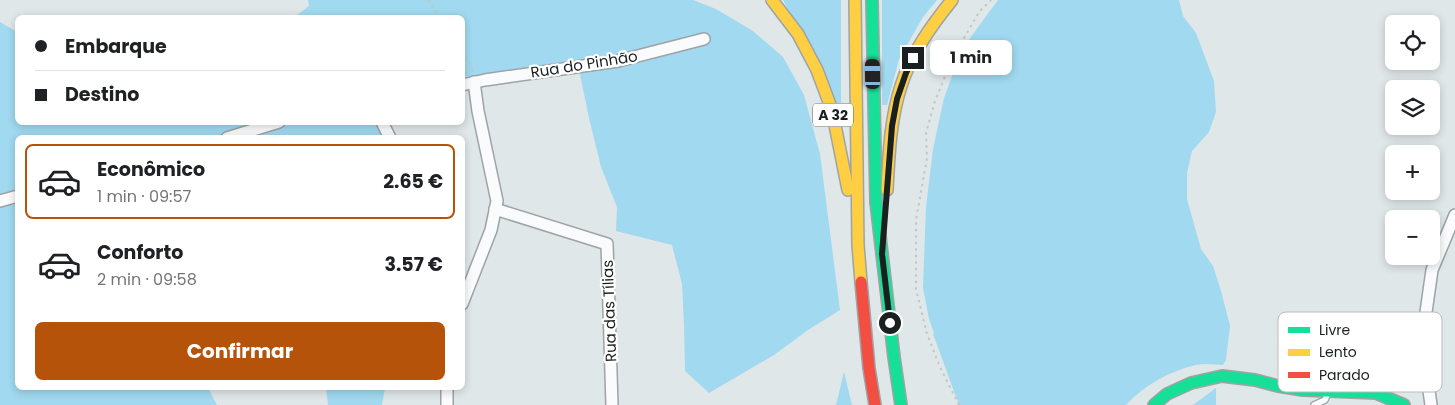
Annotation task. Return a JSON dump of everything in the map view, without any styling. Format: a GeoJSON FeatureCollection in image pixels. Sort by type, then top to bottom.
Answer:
{"type":"FeatureCollection","features":[{"type":"Feature","properties":{"kind":"main road","name":"A 32"},"geometry":{"type":"LineString","coordinates":[[772,0],[798,34],[817,70],[832,110],[858,245]]}},
{"type":"Feature","properties":{"kind":"main road","name":"A 32"},"geometry":{"type":"LineString","coordinates":[[855,0],[858,245],[869,368],[875,405]]}},
{"type":"Feature","properties":{"kind":"main road","name":"A 32"},"geometry":{"type":"LineString","coordinates":[[872,0],[876,202],[901,405]]}},
{"type":"Feature","properties":{"kind":"main road","name":"A 32"},"geometry":{"type":"LineString","coordinates":[[882,254],[892,126],[897,99],[906,73],[920,44],[952,0]]}},
{"type":"Feature","properties":{"kind":"main road"},"geometry":{"type":"LineString","coordinates":[[1154,405],[1167,394],[1191,383],[1222,376],[1255,380],[1278,386]]}},
{"type":"Feature","properties":{"kind":"main road"},"geometry":{"type":"LineString","coordinates":[[1352,392],[1376,393],[1404,405]]}},
{"type":"Feature","properties":{"kind":"street","name":"Rua do Pinhão"},"geometry":{"type":"LineString","coordinates":[[468,84],[484,80],[618,61],[704,39]]}},
{"type":"Feature","properties":{"kind":"street"},"geometry":{"type":"LineString","coordinates":[[465,296],[491,230],[497,201],[478,111],[468,84]]}},
{"type":"Feature","properties":{"kind":"street"},"geometry":{"type":"LineString","coordinates":[[237,135],[269,125]]}},
{"type":"Feature","properties":{"kind":"street"},"geometry":{"type":"LineString","coordinates":[[0,201],[15,197]]}},
{"type":"Feature","properties":{"kind":"street","name":"Rua das Tílias"},"geometry":{"type":"LineString","coordinates":[[495,209],[607,244],[612,405]]}},
{"type":"Feature","properties":{"kind":"street"},"geometry":{"type":"LineString","coordinates":[[1426,312],[1432,270],[1455,215]]}},
{"type":"Feature","properties":{"kind":"street"},"geometry":{"type":"LineString","coordinates":[[447,390],[447,405]]}},
{"type":"Feature","properties":{"kind":"street"},"geometry":{"type":"LineString","coordinates":[[1429,392],[1431,405]]}},
{"type":"Feature","properties":{"kind":"lane"},"geometry":{"type":"LineString","coordinates":[[1314,405],[1325,400],[1328,392]]}},
{"type":"Feature","properties":{"kind":"path"},"geometry":{"type":"LineString","coordinates":[[428,0],[438,15]]}},
{"type":"Feature","properties":{"kind":"path"},"geometry":{"type":"LineString","coordinates":[[959,405],[940,367],[927,334],[916,289],[916,220],[927,158],[926,133],[935,101],[953,57],[980,12],[991,0]]}},
{"type":"Feature","properties":{"kind":"path"},"geometry":{"type":"LineString","coordinates":[[465,57],[471,66],[468,84]]}},
{"type":"Feature","properties":{"kind":"shaded area"},"geometry":{"type":"Polygon","coordinates":[[[308,0],[693,0],[716,9],[753,31],[783,57],[804,95],[820,154],[840,310],[808,330],[774,355],[709,393],[685,371],[682,284],[672,245],[616,231],[617,207],[601,167],[577,60],[465,77],[465,15],[297,15],[309,6],[308,0]]]}},
{"type":"Feature","properties":{"kind":"shaded area"},"geometry":{"type":"Polygon","coordinates":[[[783,0],[841,0],[841,116],[783,0]]]}},
{"type":"Feature","properties":{"kind":"shaded area"},"geometry":{"type":"Polygon","coordinates":[[[882,0],[937,0],[923,17],[899,59],[887,105],[882,105],[882,0]]]}},
{"type":"Feature","properties":{"kind":"shaded area"},"geometry":{"type":"Polygon","coordinates":[[[998,0],[1179,0],[1183,16],[1196,33],[1214,81],[1216,112],[1209,132],[1192,151],[1187,173],[1187,199],[1201,249],[1213,266],[1230,326],[1226,360],[1223,365],[1199,364],[1177,371],[1149,385],[1126,405],[959,405],[933,334],[923,288],[926,207],[933,149],[944,98],[962,49],[998,0]]]}},
{"type":"Feature","properties":{"kind":"shaded area"},"geometry":{"type":"Polygon","coordinates":[[[0,22],[15,31],[15,125],[380,125],[383,135],[15,135],[15,390],[209,390],[217,405],[0,405],[0,22]]]}},
{"type":"Feature","properties":{"kind":"shaded area"},"geometry":{"type":"Polygon","coordinates":[[[844,372],[852,405],[836,405],[844,372]]]}},
{"type":"Feature","properties":{"kind":"shaded area"},"geometry":{"type":"Polygon","coordinates":[[[1216,388],[1216,405],[1193,405],[1216,388]]]}},
{"type":"Feature","properties":{"kind":"shaded area"},"geometry":{"type":"Polygon","coordinates":[[[326,390],[385,390],[382,405],[328,405],[326,390]]]}},
{"type":"Feature","properties":{"kind":"traffic: fast"},"geometry":{"type":"LineString","coordinates":[[872,0],[876,202],[901,405]]}},
{"type":"Feature","properties":{"kind":"traffic: fast"},"geometry":{"type":"LineString","coordinates":[[1154,405],[1167,394],[1191,383],[1222,376],[1255,380],[1278,386]]}},
{"type":"Feature","properties":{"kind":"traffic: fast"},"geometry":{"type":"LineString","coordinates":[[1352,392],[1376,393],[1404,405]]}},
{"type":"Feature","properties":{"kind":"traffic: slow"},"geometry":{"type":"LineString","coordinates":[[772,0],[798,34],[817,70],[832,110],[848,190]]}},
{"type":"Feature","properties":{"kind":"traffic: slow"},"geometry":{"type":"LineString","coordinates":[[855,0],[858,245],[861,282]]}},
{"type":"Feature","properties":{"kind":"traffic: slow"},"geometry":{"type":"LineString","coordinates":[[887,190],[892,125],[897,99],[905,74],[922,41],[952,0]]}},
{"type":"Feature","properties":{"kind":"traffic: jam"},"geometry":{"type":"LineString","coordinates":[[861,282],[869,368],[875,405]]}},
{"type":"Feature","properties":{"kind":"route"},"geometry":{"type":"LineString","coordinates":[[890,323],[882,254],[892,126],[897,99],[913,58]]}}]}
